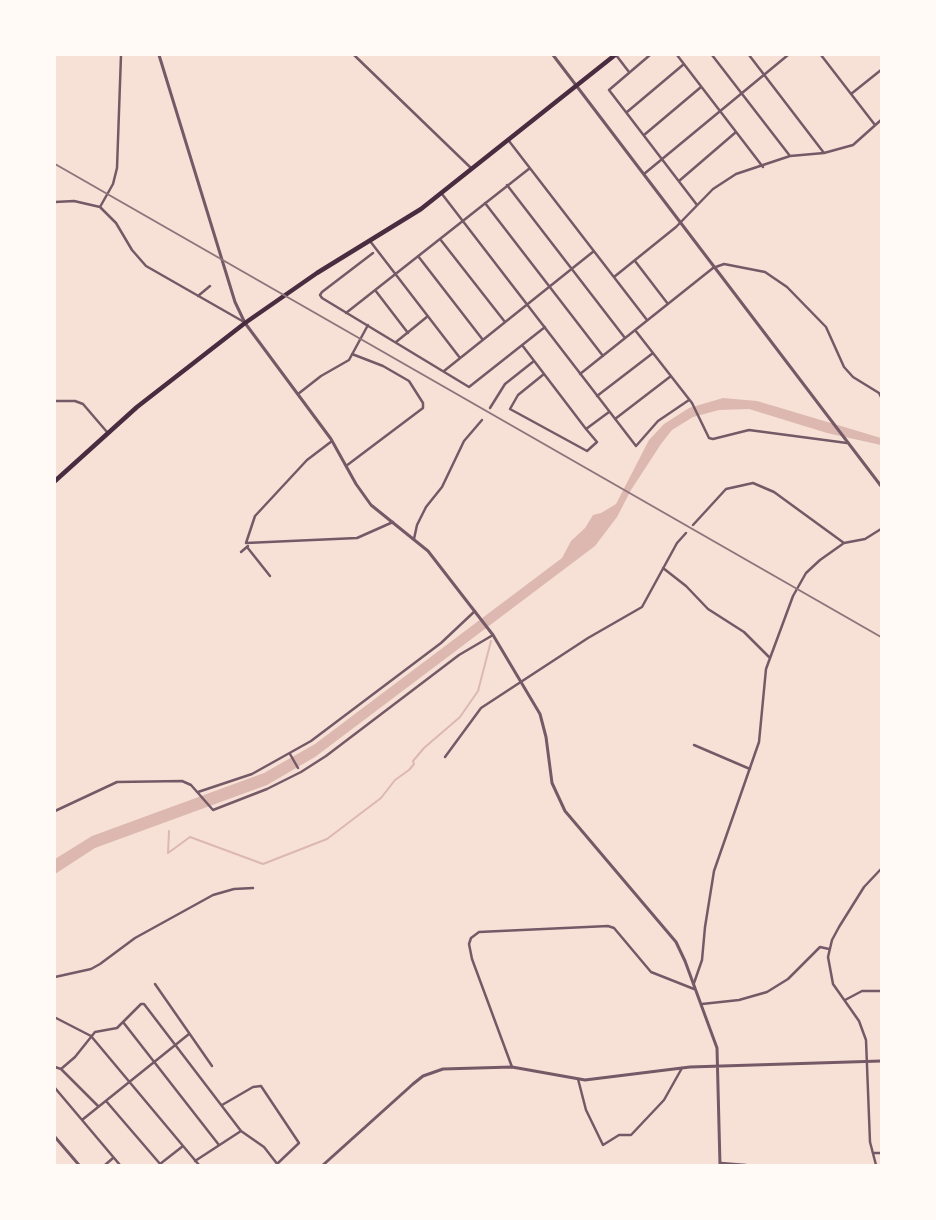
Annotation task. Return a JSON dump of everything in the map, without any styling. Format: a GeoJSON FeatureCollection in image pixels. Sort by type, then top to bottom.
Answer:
{"type":"FeatureCollection","features":[{"type":"Feature","properties":{"kind":"main road"},"geometry":{"type":"LineString","coordinates":[[55,481],[107,432],[245,323],[295,287],[442,194],[616,55]]}},
{"type":"Feature","properties":{"kind":"street"},"geometry":{"type":"LineString","coordinates":[[101,206],[113,184],[117,168],[121,55]]}},
{"type":"Feature","properties":{"kind":"street"},"geometry":{"type":"LineString","coordinates":[[159,55],[229,282],[245,323],[332,441],[346,467],[371,505],[414,539],[441,565],[492,635],[544,724],[552,783],[565,811],[669,931],[685,961],[717,1048],[720,1164],[746,1165]]}},
{"type":"Feature","properties":{"kind":"street"},"geometry":{"type":"LineString","coordinates":[[354,55],[472,170]]}},
{"type":"Feature","properties":{"kind":"street"},"geometry":{"type":"LineString","coordinates":[[553,55],[713,268],[881,486]]}},
{"type":"Feature","properties":{"kind":"street"},"geometry":{"type":"LineString","coordinates":[[616,55],[630,72]]}},
{"type":"Feature","properties":{"kind":"street"},"geometry":{"type":"LineString","coordinates":[[650,55],[609,90],[697,205]]}},
{"type":"Feature","properties":{"kind":"street"},"geometry":{"type":"LineString","coordinates":[[677,55],[763,167]]}},
{"type":"Feature","properties":{"kind":"street"},"geometry":{"type":"LineString","coordinates":[[712,55],[790,156]]}},
{"type":"Feature","properties":{"kind":"street"},"geometry":{"type":"LineString","coordinates":[[749,55],[824,153]]}},
{"type":"Feature","properties":{"kind":"street"},"geometry":{"type":"LineString","coordinates":[[821,55],[875,125]]}},
{"type":"Feature","properties":{"kind":"street"},"geometry":{"type":"LineString","coordinates":[[644,174],[786,56]]}},
{"type":"Feature","properties":{"kind":"street"},"geometry":{"type":"LineString","coordinates":[[626,112],[684,64]]}},
{"type":"Feature","properties":{"kind":"street"},"geometry":{"type":"LineString","coordinates":[[851,94],[881,70]]}},
{"type":"Feature","properties":{"kind":"street"},"geometry":{"type":"LineString","coordinates":[[644,135],[701,87]]}},
{"type":"Feature","properties":{"kind":"street"},"geometry":{"type":"LineString","coordinates":[[614,277],[676,227],[713,189],[736,174],[763,167],[790,156],[824,153],[853,145],[881,120]]}},
{"type":"Feature","properties":{"kind":"street"},"geometry":{"type":"LineString","coordinates":[[680,181],[736,132]]}},
{"type":"Feature","properties":{"kind":"street"},"geometry":{"type":"LineString","coordinates":[[509,141],[647,320]]}},
{"type":"Feature","properties":{"kind":"street"},"geometry":{"type":"LineString","coordinates":[[346,313],[530,168]]}},
{"type":"Feature","properties":{"kind":"street"},"geometry":{"type":"LineString","coordinates":[[507,186],[625,338]]}},
{"type":"Feature","properties":{"kind":"street"},"geometry":{"type":"LineString","coordinates":[[442,194],[636,446],[658,421],[689,400]]}},
{"type":"Feature","properties":{"kind":"street"},"geometry":{"type":"LineString","coordinates":[[55,202],[74,201],[101,206],[116,222],[132,250],[146,266],[245,323]]}},
{"type":"Feature","properties":{"kind":"street"},"geometry":{"type":"LineString","coordinates":[[485,203],[603,356]]}},
{"type":"Feature","properties":{"kind":"street"},"geometry":{"type":"LineString","coordinates":[[440,239],[505,322]]}},
{"type":"Feature","properties":{"kind":"street"},"geometry":{"type":"LineString","coordinates":[[370,241],[460,358]]}},
{"type":"Feature","properties":{"kind":"street"},"geometry":{"type":"LineString","coordinates":[[373,252],[320,295],[346,313],[470,387],[544,327]]}},
{"type":"Feature","properties":{"kind":"street"},"geometry":{"type":"LineString","coordinates":[[444,370],[594,252]]}},
{"type":"Feature","properties":{"kind":"street"},"geometry":{"type":"LineString","coordinates":[[418,256],[483,340]]}},
{"type":"Feature","properties":{"kind":"street"},"geometry":{"type":"LineString","coordinates":[[634,260],[668,304]]}},
{"type":"Feature","properties":{"kind":"street"},"geometry":{"type":"LineString","coordinates":[[580,374],[713,268],[724,264],[765,272],[787,286],[826,327],[844,367],[853,377],[879,393],[881,397]]}},
{"type":"Feature","properties":{"kind":"street"},"geometry":{"type":"LineString","coordinates":[[198,296],[210,286]]}},
{"type":"Feature","properties":{"kind":"street"},"geometry":{"type":"LineString","coordinates":[[375,290],[408,333]]}},
{"type":"Feature","properties":{"kind":"street"},"geometry":{"type":"LineString","coordinates":[[396,342],[428,316]]}},
{"type":"Feature","properties":{"kind":"street"},"geometry":{"type":"LineString","coordinates":[[298,394],[321,376],[349,360],[368,326]]}},
{"type":"Feature","properties":{"kind":"street"},"geometry":{"type":"LineString","coordinates":[[635,330],[693,405],[706,436],[713,439],[750,430],[847,443]]}},
{"type":"Feature","properties":{"kind":"street"},"geometry":{"type":"LineString","coordinates":[[522,345],[597,442],[584,454]]}},
{"type":"Feature","properties":{"kind":"street"},"geometry":{"type":"LineString","coordinates":[[597,396],[653,353]]}},
{"type":"Feature","properties":{"kind":"street"},"geometry":{"type":"LineString","coordinates":[[346,467],[423,408],[423,403],[409,380],[383,366],[352,354]]}},
{"type":"Feature","properties":{"kind":"street"},"geometry":{"type":"LineString","coordinates":[[490,408],[504,384],[534,361]]}},
{"type":"Feature","properties":{"kind":"street"},"geometry":{"type":"LineString","coordinates":[[544,374],[518,395],[510,409],[587,451]]}},
{"type":"Feature","properties":{"kind":"street"},"geometry":{"type":"LineString","coordinates":[[615,420],[671,376]]}},
{"type":"Feature","properties":{"kind":"street"},"geometry":{"type":"LineString","coordinates":[[55,402],[75,401],[83,404],[107,432]]}},
{"type":"Feature","properties":{"kind":"street"},"geometry":{"type":"LineString","coordinates":[[586,429],[609,411]]}},
{"type":"Feature","properties":{"kind":"street"},"geometry":{"type":"LineString","coordinates":[[414,539],[417,525],[426,506],[442,487],[464,441],[482,420]]}},
{"type":"Feature","properties":{"kind":"street"},"geometry":{"type":"LineString","coordinates":[[270,576],[246,543],[255,516],[307,460],[332,441]]}},
{"type":"Feature","properties":{"kind":"street"},"geometry":{"type":"LineString","coordinates":[[692,526],[726,489],[753,483],[774,492],[844,543]]}},
{"type":"Feature","properties":{"kind":"street"},"geometry":{"type":"LineString","coordinates":[[242,552],[248,546],[268,541],[357,538],[393,522]]}},
{"type":"Feature","properties":{"kind":"street"},"geometry":{"type":"LineString","coordinates":[[694,983],[702,960],[704,927],[714,871],[760,742],[762,688],[770,658],[793,596],[806,573],[820,560],[844,543],[865,539],[881,529]]}},
{"type":"Feature","properties":{"kind":"street"},"geometry":{"type":"LineString","coordinates":[[445,757],[475,714],[520,681],[642,607],[663,568],[686,533]]}},
{"type":"Feature","properties":{"kind":"street"},"geometry":{"type":"LineString","coordinates":[[663,568],[686,586],[708,609],[744,632],[770,658]]}},
{"type":"Feature","properties":{"kind":"street"},"geometry":{"type":"LineString","coordinates":[[198,792],[252,774],[290,754],[441,643],[475,611]]}},
{"type":"Feature","properties":{"kind":"street"},"geometry":{"type":"LineString","coordinates":[[55,811],[117,782],[182,781],[191,785],[213,810],[234,802],[301,772],[459,656],[492,635]]}},
{"type":"Feature","properties":{"kind":"street"},"geometry":{"type":"LineString","coordinates":[[694,745],[750,769]]}},
{"type":"Feature","properties":{"kind":"street"},"geometry":{"type":"LineString","coordinates":[[290,754],[298,768]]}},
{"type":"Feature","properties":{"kind":"street"},"geometry":{"type":"LineString","coordinates":[[876,1165],[870,1142],[867,1061],[863,1030],[833,984],[829,970],[829,948],[864,887],[881,869]]}},
{"type":"Feature","properties":{"kind":"street"},"geometry":{"type":"LineString","coordinates":[[55,977],[91,969],[135,938],[213,895],[234,889],[253,888]]}},
{"type":"Feature","properties":{"kind":"street"},"geometry":{"type":"LineString","coordinates":[[512,1067],[472,959],[469,944],[471,938],[478,932],[608,926],[614,928],[650,972],[696,989]]}},
{"type":"Feature","properties":{"kind":"street"},"geometry":{"type":"LineString","coordinates":[[702,1004],[739,1000],[767,992],[788,979],[820,947],[829,948]]}},
{"type":"Feature","properties":{"kind":"street"},"geometry":{"type":"LineString","coordinates":[[156,984],[212,1066]]}},
{"type":"Feature","properties":{"kind":"street"},"geometry":{"type":"LineString","coordinates":[[845,1000],[862,991],[881,991]]}},
{"type":"Feature","properties":{"kind":"street"},"geometry":{"type":"LineString","coordinates":[[61,1069],[76,1057],[95,1032],[117,1028],[141,1004],[144,1004],[242,1131],[264,1147],[277,1164],[298,1143],[261,1086],[253,1087],[222,1105]]}},
{"type":"Feature","properties":{"kind":"street"},"geometry":{"type":"LineString","coordinates":[[56,1018],[91,1036],[199,1165]]}},
{"type":"Feature","properties":{"kind":"street"},"geometry":{"type":"LineString","coordinates":[[122,1022],[219,1145]]}},
{"type":"Feature","properties":{"kind":"street"},"geometry":{"type":"LineString","coordinates":[[82,1120],[189,1034]]}},
{"type":"Feature","properties":{"kind":"street"},"geometry":{"type":"LineString","coordinates":[[323,1165],[423,1076],[443,1069],[512,1067],[578,1079],[613,1078],[682,1068],[881,1061]]}},
{"type":"Feature","properties":{"kind":"street"},"geometry":{"type":"LineString","coordinates":[[55,1067],[61,1069],[98,1106]]}},
{"type":"Feature","properties":{"kind":"street"},"geometry":{"type":"LineString","coordinates":[[578,1079],[586,1110],[603,1145],[619,1136],[631,1135],[664,1100],[682,1068]]}},
{"type":"Feature","properties":{"kind":"street"},"geometry":{"type":"LineString","coordinates":[[55,1088],[120,1165]]}},
{"type":"Feature","properties":{"kind":"street"},"geometry":{"type":"LineString","coordinates":[[106,1101],[160,1165],[182,1146]]}},
{"type":"Feature","properties":{"kind":"street"},"geometry":{"type":"LineString","coordinates":[[195,1161],[242,1131]]}},
{"type":"Feature","properties":{"kind":"street"},"geometry":{"type":"LineString","coordinates":[[55,1136],[79,1165]]}},
{"type":"Feature","properties":{"kind":"street"},"geometry":{"type":"LineString","coordinates":[[873,1153],[881,1153]]}},
{"type":"Feature","properties":{"kind":"street"},"geometry":{"type":"LineString","coordinates":[[105,1165],[114,1158]]}},
{"type":"Feature","properties":{"kind":"shaded area"},"geometry":{"type":"Polygon","coordinates":[[[723,398],[757,401],[784,409],[881,438],[881,445],[827,433],[749,409],[719,410],[693,417],[672,430],[661,444],[631,490],[617,517],[595,546],[315,757],[267,785],[95,848],[55,874],[55,859],[92,836],[264,773],[315,744],[562,558],[571,541],[585,528],[593,515],[601,513],[616,504],[649,440],[664,424],[689,408],[723,398]]]}},
{"type":"Feature","properties":{"kind":"waterway"},"geometry":{"type":"LineString","coordinates":[[169,831],[168,853],[190,837],[263,864],[327,839],[381,798],[395,780],[409,770],[414,764],[413,761],[424,748],[460,717],[478,691],[491,641]]}},
{"type":"Feature","properties":{"kind":"railway"},"geometry":{"type":"LineString","coordinates":[[55,164],[881,637]]}}]}
